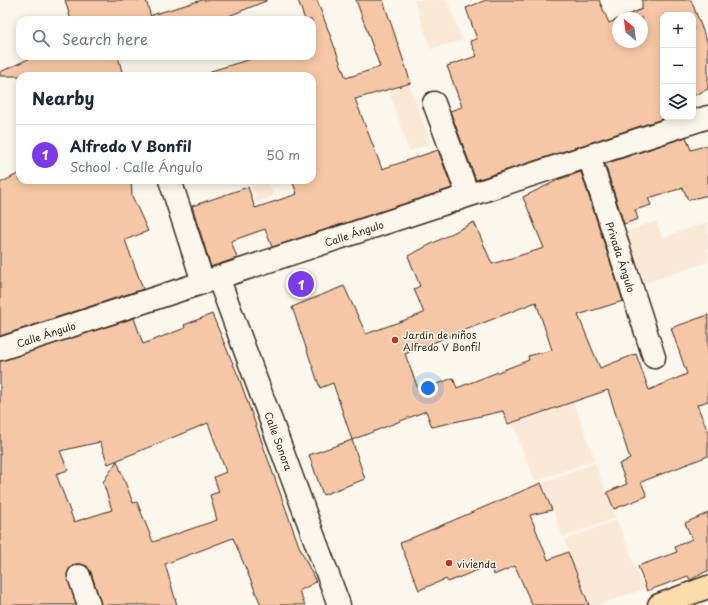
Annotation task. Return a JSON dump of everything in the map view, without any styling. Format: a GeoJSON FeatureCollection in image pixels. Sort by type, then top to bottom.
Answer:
{"type":"FeatureCollection","features":[{"type":"Feature","properties":{"kind":"main road"},"geometry":{"type":"LineString","coordinates":[[659,605],[708,587]]}},
{"type":"Feature","properties":{"kind":"street"},"geometry":{"type":"LineString","coordinates":[[434,103],[468,195]]}},
{"type":"Feature","properties":{"kind":"street","name":"Calle Ángulo"},"geometry":{"type":"LineString","coordinates":[[0,349],[708,117]]}},
{"type":"Feature","properties":{"kind":"street","name":"Privada Ángulo"},"geometry":{"type":"LineString","coordinates":[[589,156],[654,357]]}},
{"type":"Feature","properties":{"kind":"street","name":"Calle Sonora"},"geometry":{"type":"LineString","coordinates":[[172,184],[339,605]]}},
{"type":"Feature","properties":{"kind":"street"},"geometry":{"type":"LineString","coordinates":[[80,576],[89,605]]}},
{"type":"Feature","properties":{"kind":"shaded area"},"geometry":{"type":"Polygon","coordinates":[[[414,0],[447,0],[462,40],[431,49],[414,0]]]}},
{"type":"Feature","properties":{"kind":"shaded area"},"geometry":{"type":"Polygon","coordinates":[[[409,84],[431,144],[409,151],[389,91],[409,84]]]}},
{"type":"Feature","properties":{"kind":"shaded area"},"geometry":{"type":"Polygon","coordinates":[[[250,184],[269,184],[274,196],[257,202],[250,184]]]}},
{"type":"Feature","properties":{"kind":"shaded area"},"geometry":{"type":"Polygon","coordinates":[[[656,221],[662,238],[708,222],[708,262],[639,285],[622,233],[656,221]]]}},
{"type":"Feature","properties":{"kind":"shaded area"},"geometry":{"type":"Polygon","coordinates":[[[573,401],[595,460],[535,481],[512,423],[573,401]]]}},
{"type":"Feature","properties":{"kind":"shaded area"},"geometry":{"type":"Polygon","coordinates":[[[595,463],[616,518],[563,537],[543,483],[595,463]]]}},
{"type":"Feature","properties":{"kind":"shaded area"},"geometry":{"type":"Polygon","coordinates":[[[617,520],[644,589],[598,605],[589,605],[564,540],[617,520]]]}},
{"type":"Feature","properties":{"kind":"building"},"geometry":{"type":"Polygon","coordinates":[[[65,0],[146,0],[151,16],[70,16],[65,0]]]}},
{"type":"Feature","properties":{"kind":"building"},"geometry":{"type":"Polygon","coordinates":[[[202,0],[266,0],[229,16],[152,15],[202,0]]]}},
{"type":"Feature","properties":{"kind":"building"},"geometry":{"type":"Polygon","coordinates":[[[298,0],[317,0],[346,78],[380,67],[356,0],[383,0],[411,83],[355,99],[382,169],[438,150],[452,188],[272,247],[265,229],[231,241],[237,258],[211,267],[192,206],[248,187],[255,208],[297,194],[293,184],[316,184],[316,72],[211,71],[248,60],[316,60],[316,16],[304,16],[298,0]]]}},
{"type":"Feature","properties":{"kind":"building"},"geometry":{"type":"Polygon","coordinates":[[[486,0],[599,0],[609,23],[612,22],[612,48],[648,48],[648,12],[635,12],[642,9],[642,0],[691,0],[696,12],[660,12],[660,120],[476,180],[450,111],[462,107],[447,66],[477,56],[470,41],[477,39],[466,8],[486,0]]]}},
{"type":"Feature","properties":{"kind":"building"},"geometry":{"type":"Polygon","coordinates":[[[696,13],[708,44],[708,89],[696,95],[696,13]]]}},
{"type":"Feature","properties":{"kind":"building"},"geometry":{"type":"Polygon","coordinates":[[[26,60],[119,60],[122,72],[16,72],[16,76],[0,76],[0,72],[26,60]]]}},
{"type":"Feature","properties":{"kind":"building"},"geometry":{"type":"Polygon","coordinates":[[[686,137],[691,150],[708,145],[708,195],[688,200],[683,188],[648,198],[651,205],[635,210],[638,219],[624,224],[605,164],[686,137]]]}},
{"type":"Feature","properties":{"kind":"building"},"geometry":{"type":"Polygon","coordinates":[[[581,172],[623,301],[578,315],[600,368],[636,354],[649,390],[687,374],[671,328],[708,315],[708,401],[697,405],[708,432],[708,456],[641,482],[647,496],[614,509],[607,492],[627,484],[619,464],[630,459],[608,390],[508,424],[503,411],[432,427],[426,411],[352,440],[333,383],[320,388],[292,307],[344,286],[366,334],[424,313],[414,289],[420,286],[408,256],[474,222],[492,264],[544,248],[523,197],[560,179],[581,172]],[[536,302],[405,354],[419,391],[453,378],[457,388],[529,360],[528,356],[552,350],[536,302]]]}},
{"type":"Feature","properties":{"kind":"building"},"geometry":{"type":"Polygon","coordinates":[[[16,175],[16,184],[131,184],[132,196],[148,231],[125,240],[143,289],[0,336],[0,183],[16,175]]]}},
{"type":"Feature","properties":{"kind":"building"},"geometry":{"type":"Polygon","coordinates":[[[212,314],[239,378],[299,546],[316,582],[299,591],[305,605],[261,605],[233,538],[165,564],[177,605],[101,605],[91,572],[87,566],[75,564],[70,568],[67,574],[76,605],[0,605],[0,361],[134,318],[143,344],[185,328],[184,325],[212,314]],[[208,423],[108,464],[100,442],[60,451],[68,470],[56,474],[74,522],[112,510],[103,482],[117,461],[133,503],[137,502],[153,542],[217,520],[210,495],[219,492],[214,477],[226,472],[208,423]]]}},
{"type":"Feature","properties":{"kind":"building"},"geometry":{"type":"Polygon","coordinates":[[[352,440],[365,479],[323,495],[309,455],[352,440]]]}},
{"type":"Feature","properties":{"kind":"building"},"geometry":{"type":"Polygon","coordinates":[[[541,483],[552,510],[530,515],[548,560],[568,552],[589,605],[532,605],[515,566],[494,575],[490,565],[448,582],[446,579],[419,590],[400,543],[541,483]]]}},
{"type":"Feature","properties":{"kind":"building"},"geometry":{"type":"Polygon","coordinates":[[[708,513],[708,572],[707,571],[690,580],[688,576],[647,591],[638,566],[677,552],[675,547],[692,539],[685,523],[708,513]]]}},
{"type":"Feature","properties":{"kind":"place","name":"Alfredo V Bonfil"},"geometry":{"type":"Point","coordinates":[301,284]}},
{"type":"Feature","properties":{"kind":"place","name":"Jardin de niños Alfredo V Bonfil"},"geometry":{"type":"Point","coordinates":[395,340]}},
{"type":"Feature","properties":{"kind":"place","name":"vivienda"},"geometry":{"type":"Point","coordinates":[449,563]}}]}
